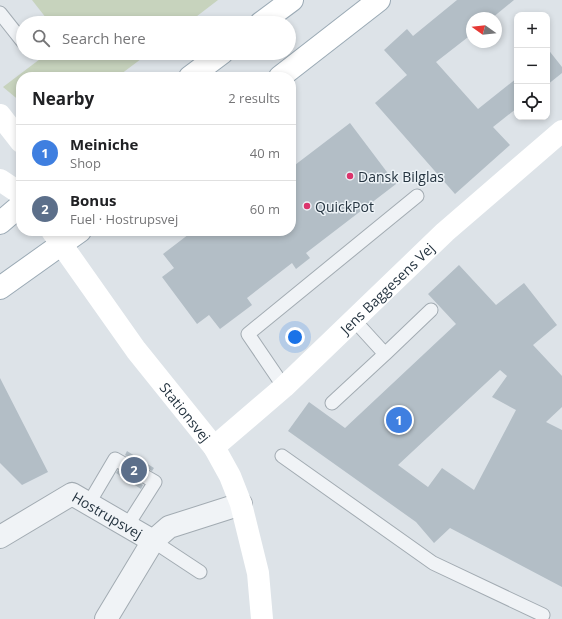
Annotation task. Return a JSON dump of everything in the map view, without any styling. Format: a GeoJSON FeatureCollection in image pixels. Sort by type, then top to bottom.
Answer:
{"type":"FeatureCollection","features":[{"type":"Feature","properties":{"kind":"street"},"geometry":{"type":"LineString","coordinates":[[270,16],[292,0]]}},
{"type":"Feature","properties":{"kind":"street"},"geometry":{"type":"LineString","coordinates":[[286,72],[379,0]]}},
{"type":"Feature","properties":{"kind":"street"},"geometry":{"type":"LineString","coordinates":[[197,72],[213,60]]}},
{"type":"Feature","properties":{"kind":"street"},"geometry":{"type":"LineString","coordinates":[[0,115],[16,136]]}},
{"type":"Feature","properties":{"kind":"street","name":"Jens Baggesens Vej"},"geometry":{"type":"LineString","coordinates":[[214,447],[284,387],[445,232],[562,130]]}},
{"type":"Feature","properties":{"kind":"street"},"geometry":{"type":"LineString","coordinates":[[0,180],[16,191]]}},
{"type":"Feature","properties":{"kind":"street"},"geometry":{"type":"LineString","coordinates":[[0,223],[16,209]]}},
{"type":"Feature","properties":{"kind":"street"},"geometry":{"type":"LineString","coordinates":[[0,288],[57,238]]}},
{"type":"Feature","properties":{"kind":"street","name":"Stationsvej"},"geometry":{"type":"LineString","coordinates":[[57,238],[136,350],[214,447],[230,476],[240,504],[258,573],[262,619]]}},
{"type":"Feature","properties":{"kind":"street","name":"Hostrupsvej"},"geometry":{"type":"LineString","coordinates":[[0,537],[72,494],[153,542]]}},
{"type":"Feature","properties":{"kind":"street","name":"Hostrupsvej"},"geometry":{"type":"LineString","coordinates":[[106,619],[153,542],[169,527],[240,504]]}},
{"type":"Feature","properties":{"kind":"lane"},"geometry":{"type":"LineString","coordinates":[[0,13],[16,33]]}},
{"type":"Feature","properties":{"kind":"lane"},"geometry":{"type":"LineString","coordinates":[[284,387],[248,334],[417,196]]}},
{"type":"Feature","properties":{"kind":"lane"},"geometry":{"type":"LineString","coordinates":[[332,403],[431,310]]}},
{"type":"Feature","properties":{"kind":"lane"},"geometry":{"type":"LineString","coordinates":[[354,320],[385,354]]}},
{"type":"Feature","properties":{"kind":"lane"},"geometry":{"type":"LineString","coordinates":[[282,456],[434,563],[543,615]]}},
{"type":"Feature","properties":{"kind":"lane"},"geometry":{"type":"LineString","coordinates":[[89,503],[115,459],[155,482],[127,526]]}},
{"type":"Feature","properties":{"kind":"lane"},"geometry":{"type":"LineString","coordinates":[[153,542],[200,572]]}},
{"type":"Feature","properties":{"kind":"green space"},"geometry":{"type":"Polygon","coordinates":[[[32,0],[218,0],[197,16],[45,16],[32,0]]]}},
{"type":"Feature","properties":{"kind":"green space"},"geometry":{"type":"Polygon","coordinates":[[[39,60],[140,60],[124,72],[23,72],[39,60]]]}},
{"type":"Feature","properties":{"kind":"green space"},"geometry":{"type":"Polygon","coordinates":[[[16,77],[16,98],[3,87],[16,77]]]}},
{"type":"Feature","properties":{"kind":"building"},"geometry":{"type":"Polygon","coordinates":[[[457,0],[514,0],[499,12],[466,12],[466,39],[436,62],[478,109],[514,80],[514,110],[493,127],[510,145],[455,194],[375,103],[407,75],[384,50],[407,29],[413,36],[457,0]]]}},
{"type":"Feature","properties":{"kind":"building"},"geometry":{"type":"Polygon","coordinates":[[[550,52],[562,67],[562,73],[550,83],[550,52]]]}},
{"type":"Feature","properties":{"kind":"building"},"geometry":{"type":"Polygon","coordinates":[[[350,123],[396,184],[306,253],[310,258],[296,269],[292,263],[247,298],[252,305],[220,329],[209,315],[197,324],[162,277],[174,268],[163,254],[186,236],[296,236],[296,164],[350,123]]]}},
{"type":"Feature","properties":{"kind":"building"},"geometry":{"type":"Polygon","coordinates":[[[459,265],[496,305],[524,283],[557,325],[533,345],[562,376],[562,407],[546,422],[562,430],[562,587],[450,528],[434,543],[416,522],[288,431],[309,402],[345,428],[456,324],[428,294],[459,265]],[[500,370],[398,465],[428,487],[442,468],[474,490],[516,410],[492,397],[507,376],[500,370]]]}},
{"type":"Feature","properties":{"kind":"building"},"geometry":{"type":"Polygon","coordinates":[[[0,378],[48,472],[22,485],[0,463],[0,378]]]}},
{"type":"Feature","properties":{"kind":"building"},"geometry":{"type":"Polygon","coordinates":[[[127,451],[154,468],[152,471],[125,455],[127,451]]]}},
{"type":"Feature","properties":{"kind":"building"},"geometry":{"type":"Polygon","coordinates":[[[118,470],[143,485],[141,489],[116,473],[118,470]]]}},
{"type":"Feature","properties":{"kind":"place","name":"Dansk Bilglas"},"geometry":{"type":"Point","coordinates":[350,176]}},
{"type":"Feature","properties":{"kind":"place","name":"QuickPot"},"geometry":{"type":"Point","coordinates":[307,206]}},
{"type":"Feature","properties":{"kind":"place","name":"Meiniche"},"geometry":{"type":"Point","coordinates":[399,420]}},
{"type":"Feature","properties":{"kind":"place","name":"Bonus"},"geometry":{"type":"Point","coordinates":[134,470]}}]}
